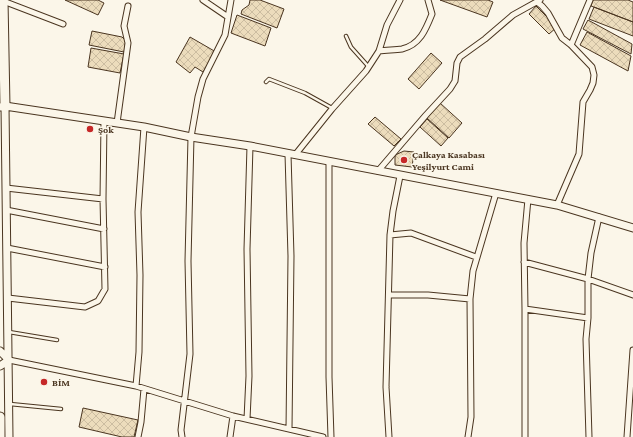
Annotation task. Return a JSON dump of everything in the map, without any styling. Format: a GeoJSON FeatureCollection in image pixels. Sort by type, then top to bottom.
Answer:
{"type":"FeatureCollection","features":[{"type":"Feature","properties":{"kind":"highway"},"geometry":{"type":"LineString","coordinates":[[2,107],[3,1]]}},
{"type":"Feature","properties":{"kind":"highway"},"geometry":{"type":"LineString","coordinates":[[0,417],[0,437]]}},
{"type":"Feature","properties":{"kind":"main road"},"geometry":{"type":"LineString","coordinates":[[9,437],[6,188],[2,107],[144,127],[528,199],[558,205],[633,228]]}},
{"type":"Feature","properties":{"kind":"main road"},"geometry":{"type":"LineString","coordinates":[[0,351],[9,360]]}},
{"type":"Feature","properties":{"kind":"main road"},"geometry":{"type":"LineString","coordinates":[[0,366],[9,360]]}},
{"type":"Feature","properties":{"kind":"street"},"geometry":{"type":"LineString","coordinates":[[203,0],[228,18]]}},
{"type":"Feature","properties":{"kind":"street"},"geometry":{"type":"LineString","coordinates":[[182,437],[190,354],[188,261],[191,137],[198,97],[224,35],[231,0]]}},
{"type":"Feature","properties":{"kind":"street"},"geometry":{"type":"LineString","coordinates":[[289,429],[291,154],[369,67],[379,50],[387,25],[400,0]]}},
{"type":"Feature","properties":{"kind":"street"},"geometry":{"type":"LineString","coordinates":[[379,50],[402,49],[413,44],[421,37],[432,14],[428,0]]}},
{"type":"Feature","properties":{"kind":"street"},"geometry":{"type":"LineString","coordinates":[[571,45],[590,0]]}},
{"type":"Feature","properties":{"kind":"street"},"geometry":{"type":"LineString","coordinates":[[3,1],[63,24]]}},
{"type":"Feature","properties":{"kind":"street"},"geometry":{"type":"LineString","coordinates":[[378,171],[421,120],[450,89],[455,81],[457,63],[460,57],[485,39],[530,2],[538,1],[548,13],[562,38],[571,45],[592,67],[594,75],[593,83],[583,102],[578,154],[558,205]]}},
{"type":"Feature","properties":{"kind":"street"},"geometry":{"type":"LineString","coordinates":[[117,123],[128,43],[124,26],[128,6]]}},
{"type":"Feature","properties":{"kind":"street"},"geometry":{"type":"LineString","coordinates":[[8,298],[85,307],[98,301],[105,289],[103,198],[104,121]]}},
{"type":"Feature","properties":{"kind":"street"},"geometry":{"type":"LineString","coordinates":[[136,386],[139,352],[140,275],[138,212],[144,127]]}},
{"type":"Feature","properties":{"kind":"street"},"geometry":{"type":"LineString","coordinates":[[247,419],[247,249],[250,146]]}},
{"type":"Feature","properties":{"kind":"street"},"geometry":{"type":"LineString","coordinates":[[329,162],[329,377],[331,437]]}},
{"type":"Feature","properties":{"kind":"street"},"geometry":{"type":"LineString","coordinates":[[389,437],[386,387],[390,235],[393,210],[400,176]]}},
{"type":"Feature","properties":{"kind":"street"},"geometry":{"type":"LineString","coordinates":[[6,188],[103,198]]}},
{"type":"Feature","properties":{"kind":"street"},"geometry":{"type":"LineString","coordinates":[[468,437],[471,417],[470,299],[473,271],[496,193]]}},
{"type":"Feature","properties":{"kind":"street"},"geometry":{"type":"LineString","coordinates":[[525,437],[524,243],[528,199]]}},
{"type":"Feature","properties":{"kind":"street"},"geometry":{"type":"LineString","coordinates":[[6,210],[104,229]]}},
{"type":"Feature","properties":{"kind":"street"},"geometry":{"type":"LineString","coordinates":[[589,437],[586,339],[588,318],[588,279],[591,253],[600,217]]}},
{"type":"Feature","properties":{"kind":"street"},"geometry":{"type":"LineString","coordinates":[[390,235],[411,233],[476,257]]}},
{"type":"Feature","properties":{"kind":"street"},"geometry":{"type":"LineString","coordinates":[[7,248],[105,267]]}},
{"type":"Feature","properties":{"kind":"street"},"geometry":{"type":"LineString","coordinates":[[524,262],[588,279],[633,295]]}},
{"type":"Feature","properties":{"kind":"street"},"geometry":{"type":"LineString","coordinates":[[389,296],[428,295],[470,299]]}},
{"type":"Feature","properties":{"kind":"street"},"geometry":{"type":"LineString","coordinates":[[525,309],[588,318]]}},
{"type":"Feature","properties":{"kind":"street"},"geometry":{"type":"LineString","coordinates":[[627,437],[633,350]]}},
{"type":"Feature","properties":{"kind":"street"},"geometry":{"type":"LineString","coordinates":[[9,360],[136,386],[233,416],[323,437]]}},
{"type":"Feature","properties":{"kind":"street"},"geometry":{"type":"LineString","coordinates":[[138,437],[144,389]]}},
{"type":"Feature","properties":{"kind":"street"},"geometry":{"type":"LineString","coordinates":[[230,437],[233,416]]}},
{"type":"Feature","properties":{"kind":"lane"},"geometry":{"type":"LineString","coordinates":[[346,36],[351,47],[369,67]]}},
{"type":"Feature","properties":{"kind":"lane"},"geometry":{"type":"LineString","coordinates":[[266,82],[269,79],[272,79],[283,85],[305,93],[332,109]]}},
{"type":"Feature","properties":{"kind":"lane"},"geometry":{"type":"LineString","coordinates":[[8,332],[58,340]]}},
{"type":"Feature","properties":{"kind":"lane"},"geometry":{"type":"LineString","coordinates":[[9,404],[61,409]]}},
{"type":"Feature","properties":{"kind":"building"},"geometry":{"type":"Polygon","coordinates":[[[65,0],[98,0],[104,3],[98,15],[65,0]]]}},
{"type":"Feature","properties":{"kind":"building"},"geometry":{"type":"Polygon","coordinates":[[[250,0],[260,0],[284,9],[277,28],[241,14],[242,10],[249,5],[250,0]]]}},
{"type":"Feature","properties":{"kind":"building"},"geometry":{"type":"Polygon","coordinates":[[[440,0],[488,0],[493,2],[487,17],[440,0]]]}},
{"type":"Feature","properties":{"kind":"building"},"geometry":{"type":"Polygon","coordinates":[[[593,0],[628,0],[633,2],[633,22],[591,6],[593,0]]]}},
{"type":"Feature","properties":{"kind":"building"},"geometry":{"type":"Polygon","coordinates":[[[536,6],[557,27],[549,34],[529,14],[536,6]]]}},
{"type":"Feature","properties":{"kind":"building"},"geometry":{"type":"Polygon","coordinates":[[[594,7],[633,22],[633,36],[589,19],[594,7]]]}},
{"type":"Feature","properties":{"kind":"building"},"geometry":{"type":"Polygon","coordinates":[[[237,15],[271,28],[265,46],[231,33],[237,15]]]}},
{"type":"Feature","properties":{"kind":"building"},"geometry":{"type":"Polygon","coordinates":[[[588,20],[632,44],[631,54],[583,29],[588,20]]]}},
{"type":"Feature","properties":{"kind":"building"},"geometry":{"type":"Polygon","coordinates":[[[92,31],[122,37],[126,41],[124,52],[89,45],[92,31]]]}},
{"type":"Feature","properties":{"kind":"building"},"geometry":{"type":"Polygon","coordinates":[[[587,32],[631,56],[628,71],[580,45],[587,32]]]}},
{"type":"Feature","properties":{"kind":"building"},"geometry":{"type":"Polygon","coordinates":[[[190,37],[216,52],[203,72],[195,67],[190,73],[176,62],[190,37]]]}},
{"type":"Feature","properties":{"kind":"building"},"geometry":{"type":"Polygon","coordinates":[[[91,48],[124,54],[120,73],[88,67],[91,48]]]}},
{"type":"Feature","properties":{"kind":"building"},"geometry":{"type":"Polygon","coordinates":[[[431,53],[442,63],[419,89],[408,79],[431,53]]]}},
{"type":"Feature","properties":{"kind":"building"},"geometry":{"type":"Polygon","coordinates":[[[440,103],[462,123],[449,138],[427,118],[440,103]]]}},
{"type":"Feature","properties":{"kind":"building"},"geometry":{"type":"Polygon","coordinates":[[[375,117],[401,139],[394,146],[368,124],[375,117]]]}},
{"type":"Feature","properties":{"kind":"building"},"geometry":{"type":"Polygon","coordinates":[[[427,119],[448,138],[441,146],[420,127],[427,119]]]}},
{"type":"Feature","properties":{"kind":"building","name":"Çalkaya Kasabası Yeşilyurt Cami"},"geometry":{"type":"Polygon","coordinates":[[[404,151],[414,152],[412,167],[395,165],[395,155],[404,151]]]}},
{"type":"Feature","properties":{"kind":"building"},"geometry":{"type":"Polygon","coordinates":[[[83,408],[138,420],[134,437],[122,437],[79,427],[83,408]]]}},
{"type":"Feature","properties":{"kind":"place","name":"Şok"},"geometry":{"type":"Point","coordinates":[90,129]}},
{"type":"Feature","properties":{"kind":"place","name":"Çalkaya Kasabası Yeşilyurt Cami"},"geometry":{"type":"Point","coordinates":[404,160]}},
{"type":"Feature","properties":{"kind":"place","name":"BİM"},"geometry":{"type":"Point","coordinates":[44,382]}}]}
